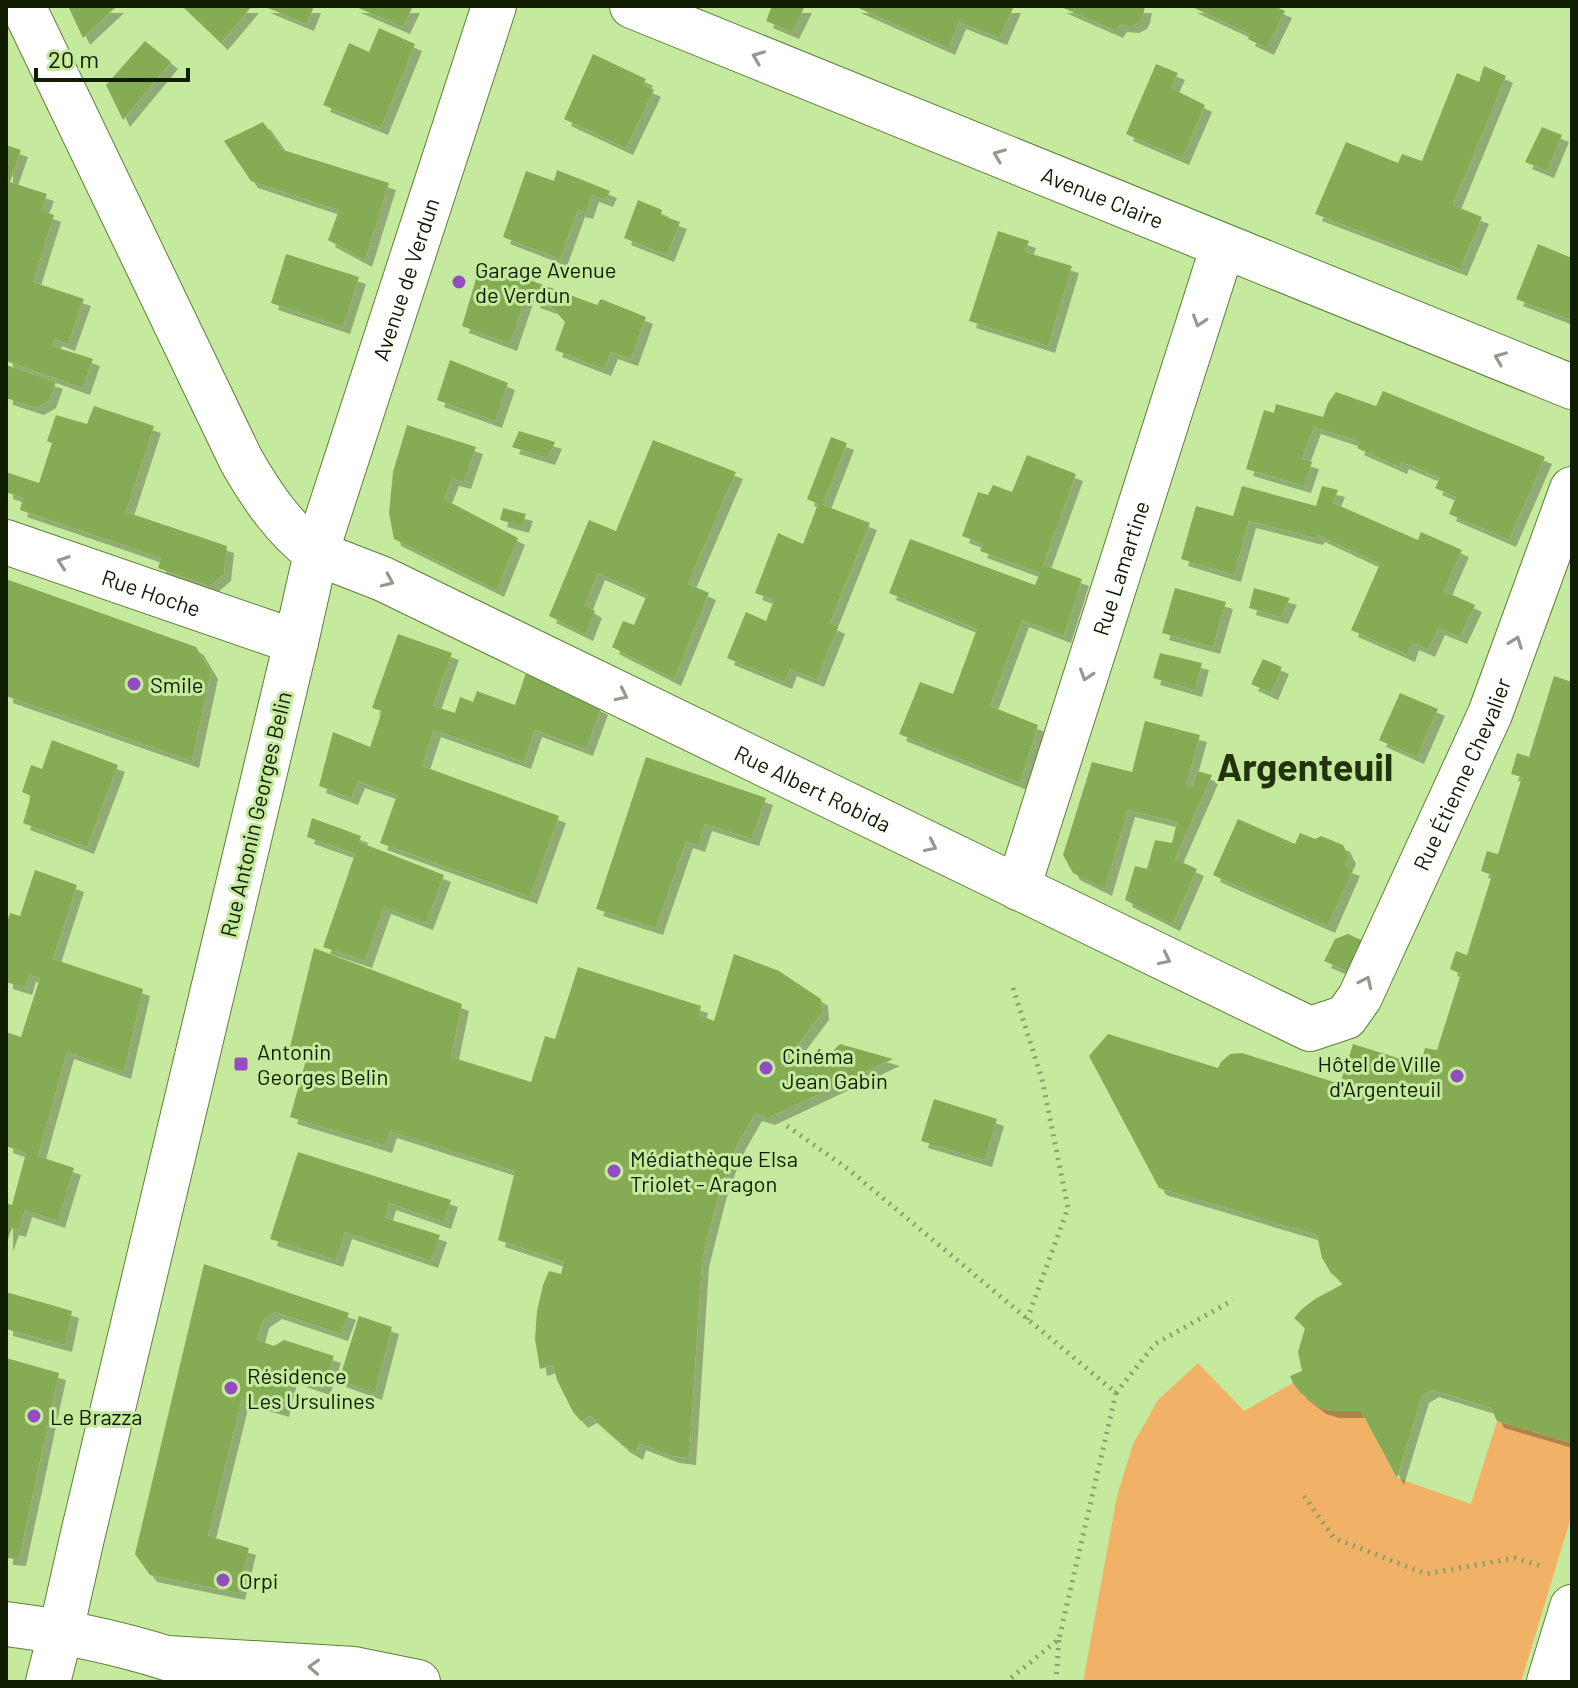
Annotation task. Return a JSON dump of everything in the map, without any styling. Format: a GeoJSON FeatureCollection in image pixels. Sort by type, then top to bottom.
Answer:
{"type":"FeatureCollection","features":[{"type":"Feature","properties":{"kind":"street"},"geometry":{"type":"LineString","coordinates":[[23,6],[241,460],[279,518],[316,553]]}},
{"type":"Feature","properties":{"kind":"street","name":"Avenue de Verdun"},"geometry":{"type":"LineString","coordinates":[[316,553],[494,6]]}},
{"type":"Feature","properties":{"kind":"street","name":"Avenue Claire"},"geometry":{"type":"LineString","coordinates":[[632,6],[1572,387]]}},
{"type":"Feature","properties":{"kind":"street","name":"Rue Lamartine"},"geometry":{"type":"LineString","coordinates":[[1018,888],[1223,246]]}},
{"type":"Feature","properties":{"kind":"street","name":"Rue Étienne Chevalier"},"geometry":{"type":"LineString","coordinates":[[1310,1029],[1346,1017],[1360,997],[1490,714],[1572,489]]}},
{"type":"Feature","properties":{"kind":"street","name":"Rue Hoche"},"geometry":{"type":"LineString","coordinates":[[6,542],[296,642]]}},
{"type":"Feature","properties":{"kind":"street","name":"Rue Antonin Georges Belin"},"geometry":{"type":"LineString","coordinates":[[48,1682],[316,553]]}},
{"type":"Feature","properties":{"kind":"street","name":"Rue Albert Robida"},"geometry":{"type":"LineString","coordinates":[[316,553],[383,579],[1310,1029]]}},
{"type":"Feature","properties":{"kind":"street"},"geometry":{"type":"LineString","coordinates":[[1549,1682],[1565,1589]]}},
{"type":"Feature","properties":{"kind":"street"},"geometry":{"type":"LineString","coordinates":[[6,1624],[61,1631],[168,1658],[236,1682]]}},
{"type":"Feature","properties":{"kind":"street"},"geometry":{"type":"LineString","coordinates":[[168,1658],[354,1669],[418,1682]]}},
{"type":"Feature","properties":{"kind":"path"},"geometry":{"type":"LineString","coordinates":[[1013,988],[1042,1079],[1068,1208],[1027,1320]]}},
{"type":"Feature","properties":{"kind":"path"},"geometry":{"type":"LineString","coordinates":[[787,1126],[848,1169],[1116,1393]]}},
{"type":"Feature","properties":{"kind":"path"},"geometry":{"type":"LineString","coordinates":[[1056,1682],[1059,1639],[1116,1393],[1155,1344],[1233,1300]]}},
{"type":"Feature","properties":{"kind":"path"},"geometry":{"type":"LineString","coordinates":[[1304,1496],[1334,1538],[1426,1574],[1515,1558],[1565,1589]]}},
{"type":"Feature","properties":{"kind":"path"},"geometry":{"type":"LineString","coordinates":[[1011,1678],[1059,1639]]}},
{"type":"Feature","properties":{"kind":"shaded area"},"geometry":{"type":"Polygon","coordinates":[[[1198,1363],[1244,1411],[1293,1383],[1323,1408],[1361,1411],[1397,1478],[1471,1504],[1497,1421],[1572,1443],[1572,1514],[1521,1682],[1083,1682],[1117,1496],[1133,1444],[1158,1400],[1198,1363]]]}},
{"type":"Feature","properties":{"kind":"building"},"geometry":{"type":"Polygon","coordinates":[[[68,6],[117,6],[83,38],[68,6]]]}},
{"type":"Feature","properties":{"kind":"building"},"geometry":{"type":"Polygon","coordinates":[[[182,6],[252,6],[221,43],[182,6]]]}},
{"type":"Feature","properties":{"kind":"building"},"geometry":{"type":"Polygon","coordinates":[[[263,6],[314,6],[307,24],[263,6]]]}},
{"type":"Feature","properties":{"kind":"building"},"geometry":{"type":"Polygon","coordinates":[[[354,6],[413,6],[403,27],[354,6]]]}},
{"type":"Feature","properties":{"kind":"building"},"geometry":{"type":"Polygon","coordinates":[[[772,6],[805,6],[792,32],[766,21],[772,6]]]}},
{"type":"Feature","properties":{"kind":"building"},"geometry":{"type":"Polygon","coordinates":[[[854,6],[1014,6],[1000,38],[959,22],[948,48],[854,6]]]}},
{"type":"Feature","properties":{"kind":"building"},"geometry":{"type":"Polygon","coordinates":[[[1059,6],[1145,6],[1140,22],[1132,26],[1120,25],[1116,31],[1059,6]]]}},
{"type":"Feature","properties":{"kind":"building"},"geometry":{"type":"Polygon","coordinates":[[[1190,6],[1274,6],[1285,11],[1267,48],[1248,39],[1250,34],[1190,6]]]}},
{"type":"Feature","properties":{"kind":"building"},"geometry":{"type":"Polygon","coordinates":[[[379,28],[415,44],[381,128],[323,105],[349,43],[369,52],[379,28]]]}},
{"type":"Feature","properties":{"kind":"building"},"geometry":{"type":"Polygon","coordinates":[[[145,41],[171,62],[123,120],[106,85],[145,41]]]}},
{"type":"Feature","properties":{"kind":"building"},"geometry":{"type":"Polygon","coordinates":[[[593,54],[646,79],[643,85],[654,90],[626,148],[564,119],[593,54]]]}},
{"type":"Feature","properties":{"kind":"building"},"geometry":{"type":"Polygon","coordinates":[[[1156,64],[1178,73],[1171,88],[1205,105],[1182,158],[1126,134],[1156,64]]]}},
{"type":"Feature","properties":{"kind":"building"},"geometry":{"type":"Polygon","coordinates":[[[1484,66],[1506,76],[1453,205],[1482,217],[1460,269],[1315,214],[1346,142],[1398,163],[1402,154],[1422,161],[1457,73],[1479,82],[1484,66]]]}},
{"type":"Feature","properties":{"kind":"building"},"geometry":{"type":"Polygon","coordinates":[[[263,122],[283,150],[389,183],[365,260],[328,240],[339,210],[251,181],[224,141],[263,122]]]}},
{"type":"Feature","properties":{"kind":"building"},"geometry":{"type":"Polygon","coordinates":[[[1542,127],[1562,135],[1547,171],[1525,162],[1542,127]]]}},
{"type":"Feature","properties":{"kind":"building"},"geometry":{"type":"Polygon","coordinates":[[[6,145],[21,150],[10,182],[47,194],[41,210],[54,215],[33,282],[84,299],[68,344],[55,339],[52,346],[93,359],[83,388],[6,361],[6,145]]]}},
{"type":"Feature","properties":{"kind":"building"},"geometry":{"type":"Polygon","coordinates":[[[557,170],[610,191],[606,200],[592,195],[586,212],[578,210],[560,259],[503,237],[526,171],[554,181],[557,170]]]}},
{"type":"Feature","properties":{"kind":"building"},"geometry":{"type":"Polygon","coordinates":[[[638,200],[662,210],[661,215],[680,222],[667,255],[624,238],[638,200]]]}},
{"type":"Feature","properties":{"kind":"building"},"geometry":{"type":"Polygon","coordinates":[[[998,231],[1029,241],[1025,252],[1072,266],[1048,346],[969,321],[998,231]]]}},
{"type":"Feature","properties":{"kind":"building"},"geometry":{"type":"Polygon","coordinates":[[[1538,244],[1572,258],[1571,320],[1516,299],[1538,244]]]}},
{"type":"Feature","properties":{"kind":"building"},"geometry":{"type":"Polygon","coordinates":[[[286,254],[359,277],[343,327],[271,303],[286,254]]]}},
{"type":"Feature","properties":{"kind":"building"},"geometry":{"type":"Polygon","coordinates":[[[481,262],[597,305],[601,299],[646,317],[631,359],[611,352],[604,369],[555,350],[565,322],[553,308],[533,301],[535,293],[528,291],[510,344],[462,326],[481,262]]]}},
{"type":"Feature","properties":{"kind":"building"},"geometry":{"type":"Polygon","coordinates":[[[450,360],[508,383],[495,421],[437,400],[450,360]]]}},
{"type":"Feature","properties":{"kind":"building"},"geometry":{"type":"Polygon","coordinates":[[[6,365],[56,382],[49,401],[37,408],[6,398],[6,365]]]}},
{"type":"Feature","properties":{"kind":"building"},"geometry":{"type":"Polygon","coordinates":[[[1383,391],[1545,457],[1509,540],[1449,514],[1456,497],[1435,488],[1440,478],[1402,462],[1400,467],[1357,448],[1360,442],[1314,427],[1302,459],[1312,462],[1304,486],[1246,469],[1264,410],[1274,413],[1276,404],[1323,417],[1336,392],[1376,406],[1383,391]]]}},
{"type":"Feature","properties":{"kind":"building"},"geometry":{"type":"Polygon","coordinates":[[[94,406],[154,426],[126,512],[227,546],[224,574],[210,586],[158,568],[161,558],[20,510],[23,498],[6,492],[6,472],[39,483],[52,443],[47,441],[56,415],[87,424],[94,406]]]}},
{"type":"Feature","properties":{"kind":"building"},"geometry":{"type":"Polygon","coordinates":[[[407,425],[476,447],[464,482],[452,479],[444,499],[518,538],[497,590],[394,539],[389,513],[393,472],[407,425]]]}},
{"type":"Feature","properties":{"kind":"building"},"geometry":{"type":"Polygon","coordinates":[[[519,431],[555,442],[548,458],[512,447],[519,431]]]}},
{"type":"Feature","properties":{"kind":"building"},"geometry":{"type":"Polygon","coordinates":[[[831,437],[847,443],[823,505],[870,523],[830,623],[838,627],[817,680],[790,669],[785,682],[727,658],[746,612],[766,621],[774,600],[755,593],[778,533],[803,544],[818,504],[807,499],[831,437]]]}},
{"type":"Feature","properties":{"kind":"building"},"geometry":{"type":"Polygon","coordinates":[[[653,440],[736,472],[688,584],[709,593],[674,679],[612,647],[623,621],[634,625],[647,595],[598,573],[585,605],[595,611],[586,634],[549,616],[589,520],[616,531],[653,440]]]}},
{"type":"Feature","properties":{"kind":"building"},"geometry":{"type":"Polygon","coordinates":[[[1027,455],[1076,474],[1043,565],[1082,579],[1064,636],[1022,620],[990,706],[1038,725],[1020,783],[899,734],[920,682],[953,694],[977,629],[889,593],[910,539],[1035,585],[1040,573],[980,551],[983,544],[962,536],[978,492],[988,495],[993,485],[1012,492],[1027,455]]]}},
{"type":"Feature","properties":{"kind":"building"},"geometry":{"type":"Polygon","coordinates":[[[1242,486],[1316,506],[1322,486],[1338,490],[1333,503],[1418,540],[1421,532],[1462,550],[1444,591],[1475,605],[1460,637],[1438,628],[1428,650],[1412,643],[1408,655],[1351,630],[1380,564],[1318,535],[1316,538],[1249,521],[1234,575],[1181,559],[1196,506],[1233,516],[1242,486]]]}},
{"type":"Feature","properties":{"kind":"building"},"geometry":{"type":"Polygon","coordinates":[[[503,508],[526,514],[522,526],[500,520],[503,508]]]}},
{"type":"Feature","properties":{"kind":"building"},"geometry":{"type":"Polygon","coordinates":[[[6,579],[196,647],[211,672],[192,761],[6,696],[6,579]]]}},
{"type":"Feature","properties":{"kind":"building"},"geometry":{"type":"Polygon","coordinates":[[[1175,588],[1226,602],[1213,647],[1162,633],[1175,588]]]}},
{"type":"Feature","properties":{"kind":"building"},"geometry":{"type":"Polygon","coordinates":[[[1254,588],[1290,598],[1281,617],[1249,608],[1254,588]]]}},
{"type":"Feature","properties":{"kind":"building"},"geometry":{"type":"Polygon","coordinates":[[[398,634],[452,653],[433,706],[455,713],[460,697],[473,702],[477,691],[515,705],[527,670],[601,708],[586,749],[535,730],[524,762],[434,730],[422,766],[559,816],[530,897],[380,843],[397,795],[358,781],[351,798],[319,786],[333,732],[370,747],[382,711],[372,708],[398,634]]]}},
{"type":"Feature","properties":{"kind":"building"},"geometry":{"type":"Polygon","coordinates":[[[1160,653],[1202,663],[1195,690],[1153,678],[1160,653]]]}},
{"type":"Feature","properties":{"kind":"building"},"geometry":{"type":"Polygon","coordinates":[[[1263,659],[1282,667],[1271,693],[1251,684],[1263,659]]]}},
{"type":"Feature","properties":{"kind":"building","name":"Hôtel de Ville d'Argenteuil"},"geometry":{"type":"Polygon","coordinates":[[[1554,676],[1572,682],[1572,1443],[1497,1421],[1491,1408],[1432,1390],[1422,1396],[1397,1478],[1361,1411],[1332,1411],[1319,1407],[1301,1393],[1290,1376],[1302,1371],[1298,1352],[1305,1328],[1294,1318],[1315,1299],[1343,1284],[1331,1273],[1322,1258],[1317,1235],[1159,1188],[1089,1056],[1108,1034],[1218,1068],[1230,1054],[1242,1053],[1340,1084],[1353,1044],[1420,1065],[1425,1048],[1437,1050],[1461,974],[1450,969],[1456,951],[1467,955],[1492,875],[1481,871],[1487,851],[1498,854],[1522,777],[1511,774],[1517,753],[1529,757],[1554,676]]]}},
{"type":"Feature","properties":{"kind":"building"},"geometry":{"type":"Polygon","coordinates":[[[1400,693],[1438,709],[1417,757],[1379,740],[1400,693]]]}},
{"type":"Feature","properties":{"kind":"building"},"geometry":{"type":"Polygon","coordinates":[[[1145,721],[1200,735],[1186,785],[1193,787],[1197,771],[1212,775],[1175,859],[1197,869],[1173,924],[1125,900],[1135,866],[1147,869],[1155,840],[1172,843],[1177,822],[1128,810],[1105,889],[1073,873],[1063,855],[1092,762],[1132,772],[1145,721]]]}},
{"type":"Feature","properties":{"kind":"building"},"geometry":{"type":"Polygon","coordinates":[[[52,740],[118,765],[87,847],[23,823],[31,796],[22,792],[31,765],[42,769],[52,740]]]}},
{"type":"Feature","properties":{"kind":"building"},"geometry":{"type":"Polygon","coordinates":[[[646,757],[766,798],[752,839],[705,824],[698,845],[686,841],[656,928],[596,909],[646,757]]]}},
{"type":"Feature","properties":{"kind":"building"},"geometry":{"type":"Polygon","coordinates":[[[312,818],[361,836],[359,842],[444,875],[426,923],[384,907],[365,961],[323,947],[355,854],[307,837],[312,818]]]}},
{"type":"Feature","properties":{"kind":"building"},"geometry":{"type":"Polygon","coordinates":[[[1238,819],[1295,844],[1300,833],[1315,839],[1321,836],[1343,845],[1349,857],[1345,866],[1353,869],[1328,926],[1213,875],[1238,819]]]}},
{"type":"Feature","properties":{"kind":"building"},"geometry":{"type":"Polygon","coordinates":[[[35,870],[77,885],[53,959],[143,989],[124,1072],[67,1052],[38,1156],[74,1168],[58,1221],[25,1210],[19,1230],[12,1228],[6,1245],[6,1203],[12,1205],[26,1153],[6,1146],[6,1032],[21,1037],[40,978],[29,975],[25,988],[6,982],[6,925],[10,913],[20,916],[35,870]]]}},
{"type":"Feature","properties":{"kind":"building"},"geometry":{"type":"Polygon","coordinates":[[[1348,934],[1370,944],[1350,972],[1324,961],[1335,939],[1348,934]]]}},
{"type":"Feature","properties":{"kind":"building"},"geometry":{"type":"Polygon","coordinates":[[[314,948],[462,1004],[451,1057],[531,1082],[545,1036],[555,1039],[578,967],[701,1006],[699,1015],[714,1021],[734,954],[779,971],[821,999],[822,1013],[797,1046],[799,1053],[823,1060],[840,1044],[893,1059],[768,1118],[755,1114],[739,1142],[719,1193],[702,1260],[689,1458],[672,1456],[639,1443],[636,1453],[590,1416],[581,1421],[557,1380],[553,1365],[540,1369],[535,1339],[537,1311],[549,1271],[561,1274],[564,1262],[498,1240],[515,1171],[390,1131],[385,1146],[290,1117],[308,1053],[290,1047],[314,948]]]}},
{"type":"Feature","properties":{"kind":"building"},"geometry":{"type":"Polygon","coordinates":[[[934,1099],[997,1119],[985,1160],[921,1141],[934,1099]]]}},
{"type":"Feature","properties":{"kind":"building"},"geometry":{"type":"Polygon","coordinates":[[[298,1152],[451,1200],[444,1222],[389,1203],[385,1218],[440,1235],[431,1261],[345,1232],[336,1260],[270,1239],[298,1152]]]}},
{"type":"Feature","properties":{"kind":"building"},"geometry":{"type":"Polygon","coordinates":[[[204,1264],[349,1313],[341,1334],[275,1312],[262,1321],[257,1340],[274,1346],[284,1340],[334,1356],[323,1388],[290,1377],[282,1410],[242,1398],[208,1536],[249,1548],[238,1593],[150,1575],[135,1554],[204,1264]]]}},
{"type":"Feature","properties":{"kind":"building"},"geometry":{"type":"Polygon","coordinates":[[[6,1292],[72,1311],[65,1345],[6,1329],[6,1292]]]}},
{"type":"Feature","properties":{"kind":"building"},"geometry":{"type":"Polygon","coordinates":[[[359,1316],[392,1327],[375,1393],[339,1380],[359,1316]]]}},
{"type":"Feature","properties":{"kind":"building"},"geometry":{"type":"Polygon","coordinates":[[[6,1358],[59,1373],[19,1559],[6,1558],[6,1358]]]}},
{"type":"Feature","properties":{"kind":"place","name":"Garage Avenue de Verdun"},"geometry":{"type":"Point","coordinates":[459,282]}},
{"type":"Feature","properties":{"kind":"place","name":"Smile"},"geometry":{"type":"Point","coordinates":[134,684]}},
{"type":"Feature","properties":{"kind":"place","name":"Antonin Georges Belin"},"geometry":{"type":"Point","coordinates":[241,1064]}},
{"type":"Feature","properties":{"kind":"place","name":"Cinéma Jean Gabin"},"geometry":{"type":"Point","coordinates":[766,1068]}},
{"type":"Feature","properties":{"kind":"place","name":"Hôtel de Ville d'Argenteuil"},"geometry":{"type":"Point","coordinates":[1457,1076]}},
{"type":"Feature","properties":{"kind":"place","name":"Médiathèque Elsa Triolet - Aragon"},"geometry":{"type":"Point","coordinates":[614,1171]}},
{"type":"Feature","properties":{"kind":"place","name":"Résidence Les Ursulines"},"geometry":{"type":"Point","coordinates":[231,1388]}},
{"type":"Feature","properties":{"kind":"place","name":"Le Brazza"},"geometry":{"type":"Point","coordinates":[34,1416]}},
{"type":"Feature","properties":{"kind":"place","name":"Orpi"},"geometry":{"type":"Point","coordinates":[223,1580]}},
{"type":"Feature","properties":{"kind":"district","name":"Argenteuil"},"geometry":{"type":"Point","coordinates":[1305,766]}}]}
